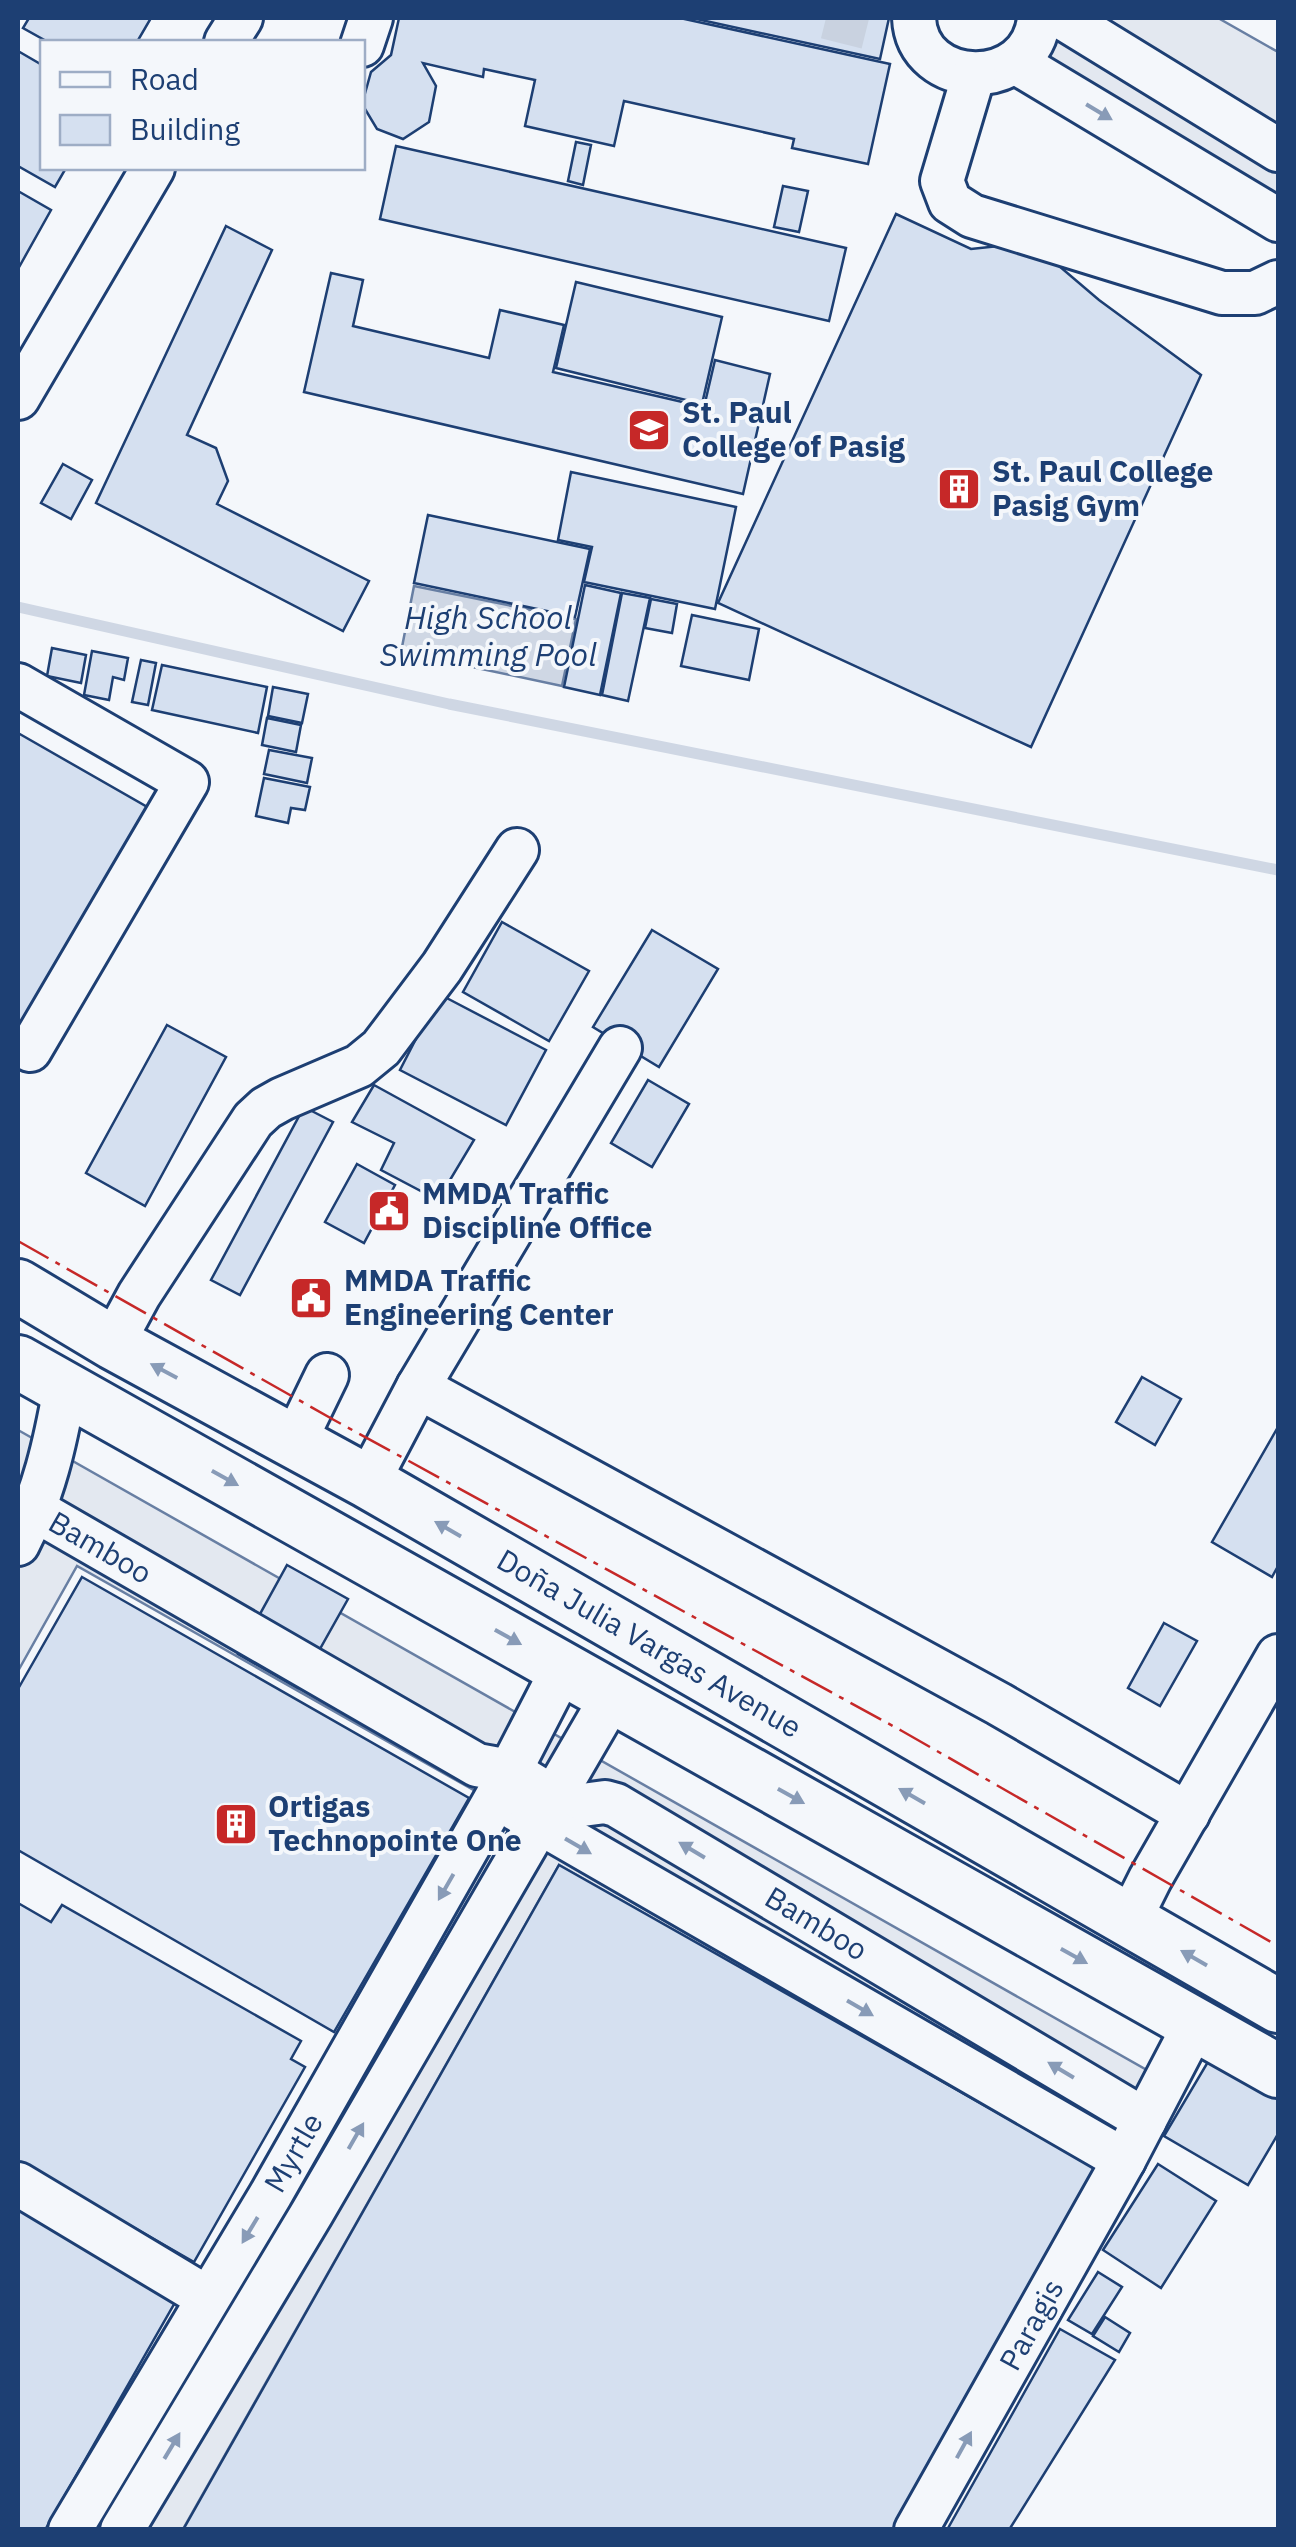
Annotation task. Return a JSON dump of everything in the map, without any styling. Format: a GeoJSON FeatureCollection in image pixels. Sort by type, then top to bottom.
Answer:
{"type":"FeatureCollection","features":[{"type":"Feature","properties":{"kind":"main road","name":"Doña Julia Vargas Avenue"},"geometry":{"type":"LineString","coordinates":[[18,1286],[113,1343],[368,1482],[1278,2006]]}},
{"type":"Feature","properties":{"kind":"main road","name":"Doña Julia Vargas Avenue"},"geometry":{"type":"LineString","coordinates":[[18,1362],[1278,2071]]}},
{"type":"Feature","properties":{"kind":"street"},"geometry":{"type":"LineString","coordinates":[[227,40],[241,18]]}},
{"type":"Feature","properties":{"kind":"street"},"geometry":{"type":"LineString","coordinates":[[905,27],[933,58],[952,69],[974,74],[996,72],[1015,62],[1030,45],[1039,18]]}},
{"type":"Feature","properties":{"kind":"street"},"geometry":{"type":"LineString","coordinates":[[1064,18],[1278,150]]}},
{"type":"Feature","properties":{"kind":"street"},"geometry":{"type":"LineString","coordinates":[[1015,62],[1278,220]]}},
{"type":"Feature","properties":{"kind":"street"},"geometry":{"type":"LineString","coordinates":[[974,74],[942,181],[950,202],[972,216],[1222,293],[1255,294],[1278,282]]}},
{"type":"Feature","properties":{"kind":"street"},"geometry":{"type":"LineString","coordinates":[[18,398],[152,170]]}},
{"type":"Feature","properties":{"kind":"street"},"geometry":{"type":"LineString","coordinates":[[18,685],[186,782],[30,1050]]}},
{"type":"Feature","properties":{"kind":"street"},"geometry":{"type":"LineString","coordinates":[[113,1343],[139,1295],[253,1120],[282,1099],[358,1066],[381,1048],[442,967],[517,850]]}},
{"type":"Feature","properties":{"kind":"street"},"geometry":{"type":"LineString","coordinates":[[368,1482],[418,1387],[620,1048]]}},
{"type":"Feature","properties":{"kind":"street"},"geometry":{"type":"LineString","coordinates":[[295,1442],[327,1375]]}},
{"type":"Feature","properties":{"kind":"street"},"geometry":{"type":"LineString","coordinates":[[418,1387],[999,1704],[1188,1814]]}},
{"type":"Feature","properties":{"kind":"street"},"geometry":{"type":"LineString","coordinates":[[23,1522],[46,1477],[65,1388]]}},
{"type":"Feature","properties":{"kind":"street","name":"Bamboo"},"geometry":{"type":"LineString","coordinates":[[18,1464],[23,1522],[494,1778],[1124,2160]]}},
{"type":"Feature","properties":{"kind":"street"},"geometry":{"type":"LineString","coordinates":[[1129,1920],[1278,1656]]}},
{"type":"Feature","properties":{"kind":"street","name":"Myrtle"},"geometry":{"type":"LineString","coordinates":[[70,2530],[271,2194],[494,1778],[564,1668]]}},
{"type":"Feature","properties":{"kind":"street","name":"Myrtle"},"geometry":{"type":"LineString","coordinates":[[122,2530],[312,2213],[612,1695]]}},
{"type":"Feature","properties":{"kind":"street","name":"Bamboo"},"geometry":{"type":"LineString","coordinates":[[545,1810],[564,1804],[616,1805],[1145,2120]]}},
{"type":"Feature","properties":{"kind":"street","name":"Paragis"},"geometry":{"type":"LineString","coordinates":[[916,2530],[1124,2160],[1195,2024]]}},
{"type":"Feature","properties":{"kind":"street"},"geometry":{"type":"LineString","coordinates":[[18,2184],[208,2298]]}},
{"type":"Feature","properties":{"kind":"shaded area"},"geometry":{"type":"Polygon","coordinates":[[[1057,18],[1218,18],[1278,52],[1278,218],[1026,71],[1057,18]]]}},
{"type":"Feature","properties":{"kind":"shaded area"},"geometry":{"type":"Polygon","coordinates":[[[18,1430],[1152,2073],[1097,2169],[559,1865],[183,2529],[62,2529],[477,1792],[77,1566],[18,1671],[18,1430]]]}},
{"type":"Feature","properties":{"kind":"water","name":"High School Swimming Pool"},"geometry":{"type":"Polygon","coordinates":[[[414,586],[576,619],[562,686],[401,652],[414,586]]]}},
{"type":"Feature","properties":{"kind":"building"},"geometry":{"type":"Polygon","coordinates":[[[29,18],[151,18],[138,40],[44,40],[23,28],[29,18]]]}},
{"type":"Feature","properties":{"kind":"building"},"geometry":{"type":"Polygon","coordinates":[[[399,18],[680,18],[890,64],[868,164],[792,148],[794,139],[624,101],[614,146],[525,126],[535,80],[484,69],[483,77],[423,63],[436,86],[429,122],[403,139],[377,129],[365,109],[371,72],[391,55],[399,18]]]}},
{"type":"Feature","properties":{"kind":"building"},"geometry":{"type":"Polygon","coordinates":[[[692,18],[889,18],[880,59],[692,18]]]}},
{"type":"Feature","properties":{"kind":"building"},"geometry":{"type":"Polygon","coordinates":[[[18,51],[40,64],[40,170],[65,170],[55,187],[18,166],[18,51]]]}},
{"type":"Feature","properties":{"kind":"building"},"geometry":{"type":"Polygon","coordinates":[[[576,142],[591,145],[583,185],[568,181],[576,142]]]}},
{"type":"Feature","properties":{"kind":"building"},"geometry":{"type":"Polygon","coordinates":[[[396,146],[846,248],[829,321],[380,219],[396,146]]]}},
{"type":"Feature","properties":{"kind":"building"},"geometry":{"type":"Polygon","coordinates":[[[783,186],[808,191],[799,232],[774,227],[783,186]]]}},
{"type":"Feature","properties":{"kind":"building"},"geometry":{"type":"Polygon","coordinates":[[[18,191],[51,210],[18,269],[18,191]]]}},
{"type":"Feature","properties":{"kind":"building","name":"St. Paul College Pasig Gym"},"geometry":{"type":"Polygon","coordinates":[[[896,214],[971,249],[999,246],[1045,254],[1099,300],[1201,375],[1031,747],[718,603],[896,214]]]}},
{"type":"Feature","properties":{"kind":"building"},"geometry":{"type":"Polygon","coordinates":[[[226,226],[272,250],[187,435],[216,448],[228,481],[217,504],[369,581],[343,631],[96,503],[226,226]]]}},
{"type":"Feature","properties":{"kind":"building"},"geometry":{"type":"Polygon","coordinates":[[[331,273],[363,280],[353,326],[489,358],[500,310],[564,325],[553,372],[704,407],[715,360],[770,374],[743,494],[304,392],[331,273]]]}},
{"type":"Feature","properties":{"kind":"building"},"geometry":{"type":"Polygon","coordinates":[[[576,282],[722,317],[702,404],[556,368],[576,282]]]}},
{"type":"Feature","properties":{"kind":"building"},"geometry":{"type":"Polygon","coordinates":[[[63,464],[92,480],[71,519],[41,503],[63,464]]]}},
{"type":"Feature","properties":{"kind":"building"},"geometry":{"type":"Polygon","coordinates":[[[571,472],[736,507],[715,609],[584,582],[592,547],[558,540],[571,472]]]}},
{"type":"Feature","properties":{"kind":"building"},"geometry":{"type":"Polygon","coordinates":[[[428,515],[590,549],[575,617],[414,583],[428,515]]]}},
{"type":"Feature","properties":{"kind":"building"},"geometry":{"type":"Polygon","coordinates":[[[585,585],[621,593],[600,695],[564,687],[585,585]]]}},
{"type":"Feature","properties":{"kind":"building"},"geometry":{"type":"Polygon","coordinates":[[[622,593],[650,598],[628,701],[602,695],[622,593]]]}},
{"type":"Feature","properties":{"kind":"building"},"geometry":{"type":"Polygon","coordinates":[[[651,599],[677,604],[672,633],[645,628],[651,599]]]}},
{"type":"Feature","properties":{"kind":"building"},"geometry":{"type":"Polygon","coordinates":[[[692,615],[759,629],[749,680],[681,666],[692,615]]]}},
{"type":"Feature","properties":{"kind":"building"},"geometry":{"type":"Polygon","coordinates":[[[52,648],[86,655],[81,683],[47,676],[52,648]]]}},
{"type":"Feature","properties":{"kind":"building"},"geometry":{"type":"Polygon","coordinates":[[[92,651],[128,658],[124,680],[113,677],[109,700],[84,695],[92,651]]]}},
{"type":"Feature","properties":{"kind":"building"},"geometry":{"type":"Polygon","coordinates":[[[141,660],[156,663],[148,705],[132,702],[141,660]]]}},
{"type":"Feature","properties":{"kind":"building"},"geometry":{"type":"Polygon","coordinates":[[[162,665],[267,687],[258,733],[152,710],[162,665]]]}},
{"type":"Feature","properties":{"kind":"building"},"geometry":{"type":"Polygon","coordinates":[[[273,687],[308,694],[302,723],[268,716],[273,687]]]}},
{"type":"Feature","properties":{"kind":"building"},"geometry":{"type":"Polygon","coordinates":[[[267,718],[301,725],[296,752],[262,745],[267,718]]]}},
{"type":"Feature","properties":{"kind":"building"},"geometry":{"type":"Polygon","coordinates":[[[18,733],[149,808],[22,1030],[18,1027],[18,733]]]}},
{"type":"Feature","properties":{"kind":"building"},"geometry":{"type":"Polygon","coordinates":[[[269,750],[312,758],[307,783],[264,774],[269,750]]]}},
{"type":"Feature","properties":{"kind":"building"},"geometry":{"type":"Polygon","coordinates":[[[264,778],[310,787],[305,810],[291,808],[288,823],[256,816],[264,778]]]}},
{"type":"Feature","properties":{"kind":"building"},"geometry":{"type":"Polygon","coordinates":[[[502,922],[589,971],[549,1041],[463,992],[502,922]]]}},
{"type":"Feature","properties":{"kind":"building"},"geometry":{"type":"Polygon","coordinates":[[[652,930],[718,969],[659,1067],[593,1027],[652,930]]]}},
{"type":"Feature","properties":{"kind":"building"},"geometry":{"type":"Polygon","coordinates":[[[439,994],[546,1050],[506,1125],[400,1070],[439,994]]]}},
{"type":"Feature","properties":{"kind":"building"},"geometry":{"type":"Polygon","coordinates":[[[167,1025],[226,1057],[145,1206],[86,1173],[167,1025]]]}},
{"type":"Feature","properties":{"kind":"building"},"geometry":{"type":"Polygon","coordinates":[[[648,1080],[689,1104],[652,1167],[611,1143],[648,1080]]]}},
{"type":"Feature","properties":{"kind":"building"},"geometry":{"type":"Polygon","coordinates":[[[374,1085],[474,1140],[438,1200],[381,1170],[394,1143],[352,1122],[374,1085]]]}},
{"type":"Feature","properties":{"kind":"building"},"geometry":{"type":"Polygon","coordinates":[[[304,1107],[333,1122],[240,1295],[211,1280],[304,1107]]]}},
{"type":"Feature","properties":{"kind":"building"},"geometry":{"type":"Polygon","coordinates":[[[357,1164],[395,1185],[364,1243],[325,1222],[357,1164]]]}},
{"type":"Feature","properties":{"kind":"building"},"geometry":{"type":"Polygon","coordinates":[[[1142,1377],[1181,1399],[1155,1445],[1116,1422],[1142,1377]]]}},
{"type":"Feature","properties":{"kind":"building"},"geometry":{"type":"Polygon","coordinates":[[[1278,1427],[1278,1566],[1272,1577],[1212,1542],[1278,1427]]]}},
{"type":"Feature","properties":{"kind":"building"},"geometry":{"type":"Polygon","coordinates":[[[287,1565],[348,1599],[298,1688],[238,1654],[287,1565]]]}},
{"type":"Feature","properties":{"kind":"building","name":"Ortigas Technopointe One"},"geometry":{"type":"Polygon","coordinates":[[[82,1577],[469,1798],[334,2032],[18,1850],[18,1689],[82,1577]]]}},
{"type":"Feature","properties":{"kind":"building"},"geometry":{"type":"Polygon","coordinates":[[[1164,1623],[1197,1641],[1160,1706],[1128,1688],[1164,1623]]]}},
{"type":"Feature","properties":{"kind":"building"},"geometry":{"type":"Polygon","coordinates":[[[559,1865],[1097,2169],[893,2530],[183,2530],[559,1865]]]}},
{"type":"Feature","properties":{"kind":"building"},"geometry":{"type":"Polygon","coordinates":[[[18,1903],[51,1922],[62,1905],[301,2041],[291,2059],[305,2067],[194,2262],[18,2161],[18,1903]]]}},
{"type":"Feature","properties":{"kind":"building"},"geometry":{"type":"Polygon","coordinates":[[[1212,2055],[1278,2094],[1278,2134],[1248,2185],[1164,2136],[1212,2055]]]}},
{"type":"Feature","properties":{"kind":"building"},"geometry":{"type":"Polygon","coordinates":[[[1158,2164],[1216,2201],[1161,2288],[1103,2250],[1158,2164]]]}},
{"type":"Feature","properties":{"kind":"building"},"geometry":{"type":"Polygon","coordinates":[[[18,2190],[185,2285],[45,2530],[18,2530],[18,2190]]]}},
{"type":"Feature","properties":{"kind":"building"},"geometry":{"type":"Polygon","coordinates":[[[1098,2272],[1122,2287],[1092,2334],[1068,2320],[1098,2272]]]}},
{"type":"Feature","properties":{"kind":"building"},"geometry":{"type":"Polygon","coordinates":[[[1105,2317],[1130,2333],[1119,2352],[1093,2336],[1105,2317]]]}},
{"type":"Feature","properties":{"kind":"building"},"geometry":{"type":"Polygon","coordinates":[[[1060,2329],[1115,2360],[1009,2530],[947,2530],[1060,2329]]]}},
{"type":"Feature","properties":{"kind":"waterway"},"geometry":{"type":"LineString","coordinates":[[18,607],[449,704],[1278,870]]}},
{"type":"Feature","properties":{"kind":"tunnel"},"geometry":{"type":"LineString","coordinates":[[826,18],[886,33]]}},
{"type":"Feature","properties":{"kind":"power"},"geometry":{"type":"LineString","coordinates":[[18,1241],[334,1420],[902,1731],[1278,1946]]}},
{"type":"Feature","properties":{"kind":"place","name":"St. Paul College of Pasig"},"geometry":{"type":"Point","coordinates":[649,430]}},
{"type":"Feature","properties":{"kind":"place","name":"St. Paul College Pasig Gym"},"geometry":{"type":"Point","coordinates":[959,489]}},
{"type":"Feature","properties":{"kind":"place","name":"MMDA Traffic Discipline Office"},"geometry":{"type":"Point","coordinates":[389,1211]}},
{"type":"Feature","properties":{"kind":"place","name":"MMDA Traffic Engineering Center"},"geometry":{"type":"Point","coordinates":[311,1298]}},
{"type":"Feature","properties":{"kind":"place","name":"Ortigas Technopointe One"},"geometry":{"type":"Point","coordinates":[236,1824]}}]}
